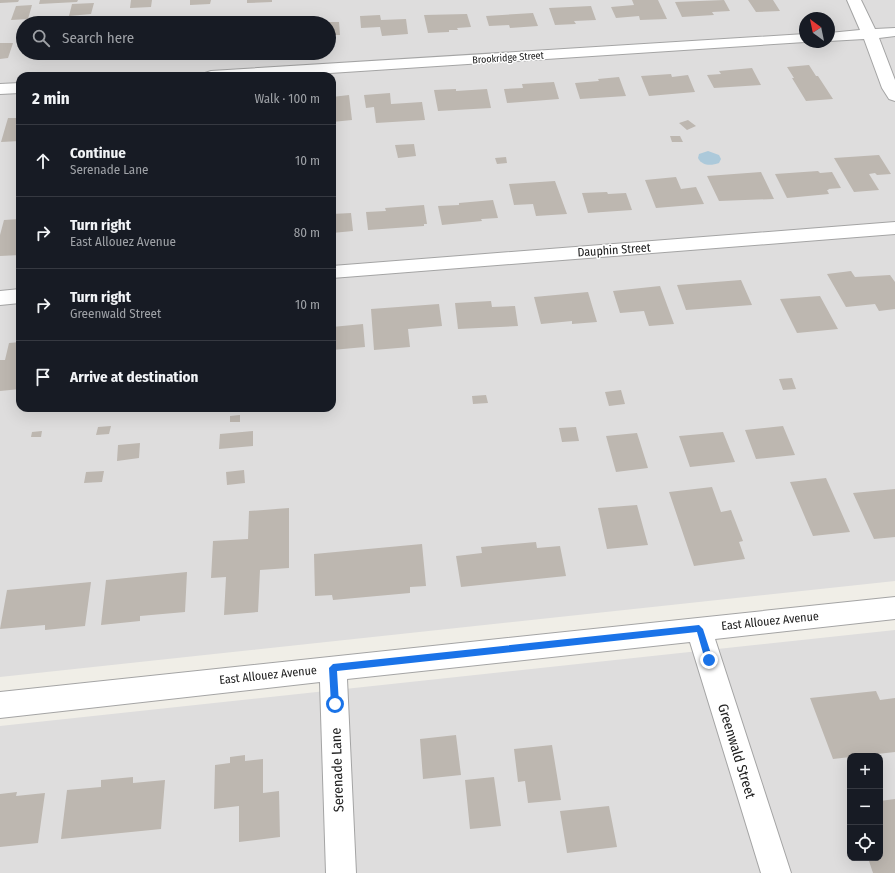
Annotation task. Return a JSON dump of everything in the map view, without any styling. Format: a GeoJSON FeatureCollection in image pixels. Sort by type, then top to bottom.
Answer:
{"type":"FeatureCollection","features":[{"type":"Feature","properties":{"kind":"street"},"geometry":{"type":"LineString","coordinates":[[854,0],[870,34],[890,88],[895,96]]}},
{"type":"Feature","properties":{"kind":"street"},"geometry":{"type":"LineString","coordinates":[[835,37],[895,32]]}},
{"type":"Feature","properties":{"kind":"street","name":"Brookridge Street"},"geometry":{"type":"LineString","coordinates":[[274,72],[799,38]]}},
{"type":"Feature","properties":{"kind":"street"},"geometry":{"type":"LineString","coordinates":[[0,90],[16,88]]}},
{"type":"Feature","properties":{"kind":"street","name":"Dauphin Street"},"geometry":{"type":"LineString","coordinates":[[336,272],[895,228]]}},
{"type":"Feature","properties":{"kind":"street"},"geometry":{"type":"LineString","coordinates":[[0,298],[16,296]]}},
{"type":"Feature","properties":{"kind":"street","name":"East Allouez Avenue"},"geometry":{"type":"LineString","coordinates":[[0,704],[895,608]]}},
{"type":"Feature","properties":{"kind":"street","name":"Greenwald Street"},"geometry":{"type":"LineString","coordinates":[[699,629],[776,873]]}},
{"type":"Feature","properties":{"kind":"street","name":"Serenade Lane"},"geometry":{"type":"LineString","coordinates":[[333,668],[341,873]]}},
{"type":"Feature","properties":{"kind":"shaded area"},"geometry":{"type":"Polygon","coordinates":[[[0,0],[895,0],[895,581],[0,677],[0,0]]]}},
{"type":"Feature","properties":{"kind":"shaded area"},"geometry":{"type":"Polygon","coordinates":[[[895,630],[895,873],[0,873],[0,726],[895,630]]]}},
{"type":"Feature","properties":{"kind":"water"},"geometry":{"type":"Polygon","coordinates":[[[708,151],[719,155],[721,159],[719,163],[707,165],[700,161],[698,158],[699,154],[708,151]]]}},
{"type":"Feature","properties":{"kind":"building"},"geometry":{"type":"Polygon","coordinates":[[[0,0],[19,0],[18,2],[0,3],[0,0]]]}},
{"type":"Feature","properties":{"kind":"building"},"geometry":{"type":"Polygon","coordinates":[[[40,0],[78,0],[77,2],[39,4],[40,0]]]}},
{"type":"Feature","properties":{"kind":"building"},"geometry":{"type":"Polygon","coordinates":[[[131,0],[152,0],[151,7],[130,8],[131,0]]]}},
{"type":"Feature","properties":{"kind":"building"},"geometry":{"type":"Polygon","coordinates":[[[190,0],[211,0],[210,4],[190,5],[190,0]]]}},
{"type":"Feature","properties":{"kind":"building"},"geometry":{"type":"Polygon","coordinates":[[[247,0],[272,0],[272,2],[247,3],[247,0]]]}},
{"type":"Feature","properties":{"kind":"building"},"geometry":{"type":"Polygon","coordinates":[[[632,0],[658,0],[667,19],[640,20],[639,16],[616,18],[611,7],[634,5],[632,0]]]}},
{"type":"Feature","properties":{"kind":"building"},"geometry":{"type":"Polygon","coordinates":[[[724,0],[730,11],[712,12],[714,15],[682,17],[675,2],[724,0]]]}},
{"type":"Feature","properties":{"kind":"building"},"geometry":{"type":"Polygon","coordinates":[[[748,0],[773,0],[780,11],[756,12],[748,0]]]}},
{"type":"Feature","properties":{"kind":"building"},"geometry":{"type":"Polygon","coordinates":[[[94,3],[91,14],[69,16],[72,4],[94,3]]]}},
{"type":"Feature","properties":{"kind":"building"},"geometry":{"type":"Polygon","coordinates":[[[32,5],[29,16],[16,16],[16,20],[11,20],[16,6],[32,5]]]}},
{"type":"Feature","properties":{"kind":"building"},"geometry":{"type":"Polygon","coordinates":[[[591,6],[596,20],[574,21],[576,24],[555,25],[549,8],[591,6]]]}},
{"type":"Feature","properties":{"kind":"building"},"geometry":{"type":"Polygon","coordinates":[[[533,13],[538,26],[510,28],[509,25],[489,26],[486,16],[533,13]]]}},
{"type":"Feature","properties":{"kind":"building"},"geometry":{"type":"Polygon","coordinates":[[[467,14],[471,27],[457,28],[458,30],[449,30],[449,32],[428,33],[424,15],[467,14]]]}},
{"type":"Feature","properties":{"kind":"building"},"geometry":{"type":"Polygon","coordinates":[[[380,15],[381,20],[406,19],[408,34],[382,36],[380,27],[361,28],[360,16],[380,15]]]}},
{"type":"Feature","properties":{"kind":"building"},"geometry":{"type":"Polygon","coordinates":[[[336,22],[339,22],[340,35],[336,35],[336,22]]]}},
{"type":"Feature","properties":{"kind":"building"},"geometry":{"type":"Polygon","coordinates":[[[0,43],[13,43],[8,58],[0,59],[0,43]]]}},
{"type":"Feature","properties":{"kind":"building"},"geometry":{"type":"Polygon","coordinates":[[[809,65],[833,99],[806,101],[787,67],[809,65]]]}},
{"type":"Feature","properties":{"kind":"building"},"geometry":{"type":"Polygon","coordinates":[[[752,68],[761,85],[714,88],[707,75],[721,74],[719,71],[752,68]]]}},
{"type":"Feature","properties":{"kind":"building"},"geometry":{"type":"Polygon","coordinates":[[[671,74],[672,77],[688,75],[695,92],[649,96],[641,76],[671,74]]]}},
{"type":"Feature","properties":{"kind":"building"},"geometry":{"type":"Polygon","coordinates":[[[619,77],[626,96],[580,99],[575,83],[599,81],[598,79],[619,77]]]}},
{"type":"Feature","properties":{"kind":"building"},"geometry":{"type":"Polygon","coordinates":[[[554,82],[559,99],[507,103],[504,89],[523,88],[522,84],[554,82]]]}},
{"type":"Feature","properties":{"kind":"building"},"geometry":{"type":"Polygon","coordinates":[[[456,89],[456,91],[487,89],[491,108],[438,111],[434,90],[456,89]]]}},
{"type":"Feature","properties":{"kind":"building"},"geometry":{"type":"Polygon","coordinates":[[[390,93],[391,104],[422,102],[425,120],[376,123],[374,107],[366,108],[364,95],[390,93]]]}},
{"type":"Feature","properties":{"kind":"building"},"geometry":{"type":"Polygon","coordinates":[[[349,95],[352,120],[336,122],[336,97],[349,95]]]}},
{"type":"Feature","properties":{"kind":"building"},"geometry":{"type":"Polygon","coordinates":[[[8,118],[16,118],[16,141],[1,142],[8,118]]]}},
{"type":"Feature","properties":{"kind":"building"},"geometry":{"type":"Polygon","coordinates":[[[688,120],[696,126],[687,130],[679,123],[688,120]]]}},
{"type":"Feature","properties":{"kind":"building"},"geometry":{"type":"Polygon","coordinates":[[[670,136],[680,136],[683,142],[672,142],[670,136]]]}},
{"type":"Feature","properties":{"kind":"building"},"geometry":{"type":"Polygon","coordinates":[[[414,144],[416,156],[398,158],[395,145],[414,144]]]}},
{"type":"Feature","properties":{"kind":"building"},"geometry":{"type":"Polygon","coordinates":[[[879,155],[891,174],[869,174],[879,190],[854,192],[834,158],[879,155]]]}},
{"type":"Feature","properties":{"kind":"building"},"geometry":{"type":"Polygon","coordinates":[[[506,157],[507,163],[497,164],[495,158],[506,157]]]}},
{"type":"Feature","properties":{"kind":"building"},"geometry":{"type":"Polygon","coordinates":[[[818,171],[820,173],[832,172],[841,188],[828,189],[829,194],[787,198],[775,174],[818,171]]]}},
{"type":"Feature","properties":{"kind":"building"},"geometry":{"type":"Polygon","coordinates":[[[761,172],[774,199],[719,201],[707,176],[761,172]]]}},
{"type":"Feature","properties":{"kind":"building"},"geometry":{"type":"Polygon","coordinates":[[[676,177],[681,189],[696,187],[704,204],[656,208],[645,180],[676,177]]]}},
{"type":"Feature","properties":{"kind":"building"},"geometry":{"type":"Polygon","coordinates":[[[555,181],[567,214],[536,216],[533,204],[514,205],[509,184],[555,181]]]}},
{"type":"Feature","properties":{"kind":"building"},"geometry":{"type":"Polygon","coordinates":[[[607,192],[608,194],[626,193],[632,210],[588,213],[582,193],[607,192]]]}},
{"type":"Feature","properties":{"kind":"building"},"geometry":{"type":"Polygon","coordinates":[[[493,200],[498,218],[442,225],[438,206],[459,205],[459,203],[493,200]]]}},
{"type":"Feature","properties":{"kind":"building"},"geometry":{"type":"Polygon","coordinates":[[[424,205],[427,224],[424,224],[424,226],[368,230],[366,212],[386,211],[385,208],[424,205]]]}},
{"type":"Feature","properties":{"kind":"building"},"geometry":{"type":"Polygon","coordinates":[[[351,213],[353,231],[336,233],[336,214],[351,213]]]}},
{"type":"Feature","properties":{"kind":"building"},"geometry":{"type":"Polygon","coordinates":[[[16,219],[16,255],[0,256],[0,235],[4,220],[16,219]]]}},
{"type":"Feature","properties":{"kind":"building"},"geometry":{"type":"Polygon","coordinates":[[[851,271],[855,277],[890,275],[895,282],[895,309],[879,311],[875,304],[846,307],[827,274],[851,271]]]}},
{"type":"Feature","properties":{"kind":"building"},"geometry":{"type":"Polygon","coordinates":[[[741,280],[752,305],[686,310],[677,285],[741,280]]]}},
{"type":"Feature","properties":{"kind":"building"},"geometry":{"type":"Polygon","coordinates":[[[660,286],[674,324],[649,326],[644,311],[620,313],[613,291],[660,286]]]}},
{"type":"Feature","properties":{"kind":"building"},"geometry":{"type":"Polygon","coordinates":[[[588,292],[597,322],[572,324],[572,321],[541,324],[534,297],[588,292]]]}},
{"type":"Feature","properties":{"kind":"building"},"geometry":{"type":"Polygon","coordinates":[[[820,296],[838,329],[797,333],[780,299],[820,296]]]}},
{"type":"Feature","properties":{"kind":"building"},"geometry":{"type":"Polygon","coordinates":[[[491,301],[492,307],[515,306],[518,326],[458,329],[455,303],[491,301]]]}},
{"type":"Feature","properties":{"kind":"building"},"geometry":{"type":"Polygon","coordinates":[[[439,304],[442,326],[408,329],[410,347],[374,350],[371,309],[439,304]]]}},
{"type":"Feature","properties":{"kind":"building"},"geometry":{"type":"Polygon","coordinates":[[[363,324],[365,347],[336,350],[336,327],[363,324]]]}},
{"type":"Feature","properties":{"kind":"building"},"geometry":{"type":"Polygon","coordinates":[[[16,342],[16,389],[0,391],[0,360],[5,360],[9,343],[16,342]]]}},
{"type":"Feature","properties":{"kind":"building"},"geometry":{"type":"Polygon","coordinates":[[[792,378],[796,389],[783,390],[779,379],[792,378]]]}},
{"type":"Feature","properties":{"kind":"building"},"geometry":{"type":"Polygon","coordinates":[[[621,390],[625,404],[609,406],[605,392],[621,390]]]}},
{"type":"Feature","properties":{"kind":"building"},"geometry":{"type":"Polygon","coordinates":[[[486,395],[488,403],[473,404],[472,396],[486,395]]]}},
{"type":"Feature","properties":{"kind":"building"},"geometry":{"type":"Polygon","coordinates":[[[240,415],[240,422],[230,422],[230,416],[240,415]]]}},
{"type":"Feature","properties":{"kind":"building"},"geometry":{"type":"Polygon","coordinates":[[[111,426],[109,434],[96,435],[98,427],[111,426]]]}},
{"type":"Feature","properties":{"kind":"building"},"geometry":{"type":"Polygon","coordinates":[[[783,426],[795,455],[756,459],[745,430],[783,426]]]}},
{"type":"Feature","properties":{"kind":"building"},"geometry":{"type":"Polygon","coordinates":[[[576,427],[579,441],[562,442],[559,428],[576,427]]]}},
{"type":"Feature","properties":{"kind":"building"},"geometry":{"type":"Polygon","coordinates":[[[42,431],[41,437],[31,437],[32,432],[42,431]]]}},
{"type":"Feature","properties":{"kind":"building"},"geometry":{"type":"Polygon","coordinates":[[[253,431],[253,446],[219,449],[220,434],[253,431]]]}},
{"type":"Feature","properties":{"kind":"building"},"geometry":{"type":"Polygon","coordinates":[[[723,432],[735,462],[690,467],[679,436],[723,432]]]}},
{"type":"Feature","properties":{"kind":"building"},"geometry":{"type":"Polygon","coordinates":[[[637,433],[648,468],[616,472],[606,436],[637,433]]]}},
{"type":"Feature","properties":{"kind":"building"},"geometry":{"type":"Polygon","coordinates":[[[140,443],[139,458],[117,461],[118,445],[140,443]]]}},
{"type":"Feature","properties":{"kind":"building"},"geometry":{"type":"Polygon","coordinates":[[[244,470],[245,483],[227,485],[226,472],[244,470]]]}},
{"type":"Feature","properties":{"kind":"building"},"geometry":{"type":"Polygon","coordinates":[[[104,471],[102,482],[84,483],[86,472],[104,471]]]}},
{"type":"Feature","properties":{"kind":"building"},"geometry":{"type":"Polygon","coordinates":[[[826,478],[850,532],[813,536],[790,482],[826,478]]]}},
{"type":"Feature","properties":{"kind":"building"},"geometry":{"type":"Polygon","coordinates":[[[712,487],[721,512],[731,510],[743,541],[739,542],[745,559],[694,566],[669,492],[712,487]]]}},
{"type":"Feature","properties":{"kind":"building"},"geometry":{"type":"Polygon","coordinates":[[[895,489],[895,537],[874,539],[853,493],[895,489]]]}},
{"type":"Feature","properties":{"kind":"building"},"geometry":{"type":"Polygon","coordinates":[[[637,505],[648,545],[607,549],[598,508],[637,505]]]}},
{"type":"Feature","properties":{"kind":"building"},"geometry":{"type":"Polygon","coordinates":[[[289,508],[289,568],[260,570],[258,612],[224,615],[226,577],[211,578],[213,541],[248,539],[249,511],[289,508]]]}},
{"type":"Feature","properties":{"kind":"building"},"geometry":{"type":"Polygon","coordinates":[[[536,542],[537,548],[560,546],[566,576],[461,587],[456,556],[482,553],[481,547],[536,542]]]}},
{"type":"Feature","properties":{"kind":"building"},"geometry":{"type":"Polygon","coordinates":[[[422,544],[426,586],[410,587],[410,593],[333,600],[332,595],[315,596],[314,554],[422,544]]]}},
{"type":"Feature","properties":{"kind":"building"},"geometry":{"type":"Polygon","coordinates":[[[187,572],[185,612],[140,616],[140,621],[101,625],[106,580],[187,572]]]}},
{"type":"Feature","properties":{"kind":"building"},"geometry":{"type":"Polygon","coordinates":[[[91,582],[85,626],[45,630],[45,625],[0,629],[7,590],[91,582]]]}},
{"type":"Feature","properties":{"kind":"building"},"geometry":{"type":"Polygon","coordinates":[[[876,691],[880,700],[895,698],[895,752],[847,753],[847,757],[833,759],[810,698],[876,691]]]}},
{"type":"Feature","properties":{"kind":"building"},"geometry":{"type":"Polygon","coordinates":[[[456,735],[461,775],[423,779],[420,739],[456,735]]]}},
{"type":"Feature","properties":{"kind":"building"},"geometry":{"type":"Polygon","coordinates":[[[552,745],[561,800],[528,803],[525,781],[518,782],[514,749],[552,745]]]}},
{"type":"Feature","properties":{"kind":"building"},"geometry":{"type":"Polygon","coordinates":[[[245,755],[245,761],[263,759],[263,793],[279,791],[280,837],[239,842],[239,806],[214,809],[215,765],[230,763],[230,757],[245,755]]]}},
{"type":"Feature","properties":{"kind":"building"},"geometry":{"type":"Polygon","coordinates":[[[133,777],[133,783],[165,780],[161,829],[61,839],[67,790],[101,787],[101,780],[133,777]]]}},
{"type":"Feature","properties":{"kind":"building"},"geometry":{"type":"Polygon","coordinates":[[[494,777],[501,826],[470,829],[465,780],[494,777]]]}},
{"type":"Feature","properties":{"kind":"building"},"geometry":{"type":"Polygon","coordinates":[[[17,792],[16,796],[45,793],[38,843],[0,847],[0,794],[17,792]]]}},
{"type":"Feature","properties":{"kind":"building"},"geometry":{"type":"Polygon","coordinates":[[[895,799],[895,873],[873,873],[869,861],[883,861],[883,801],[895,799]]]}},
{"type":"Feature","properties":{"kind":"building"},"geometry":{"type":"Polygon","coordinates":[[[609,806],[617,847],[567,853],[560,811],[609,806]]]}},
{"type":"Feature","properties":{"kind":"route"},"geometry":{"type":"LineString","coordinates":[[335,704],[333,668],[699,629],[709,660]]}}]}
